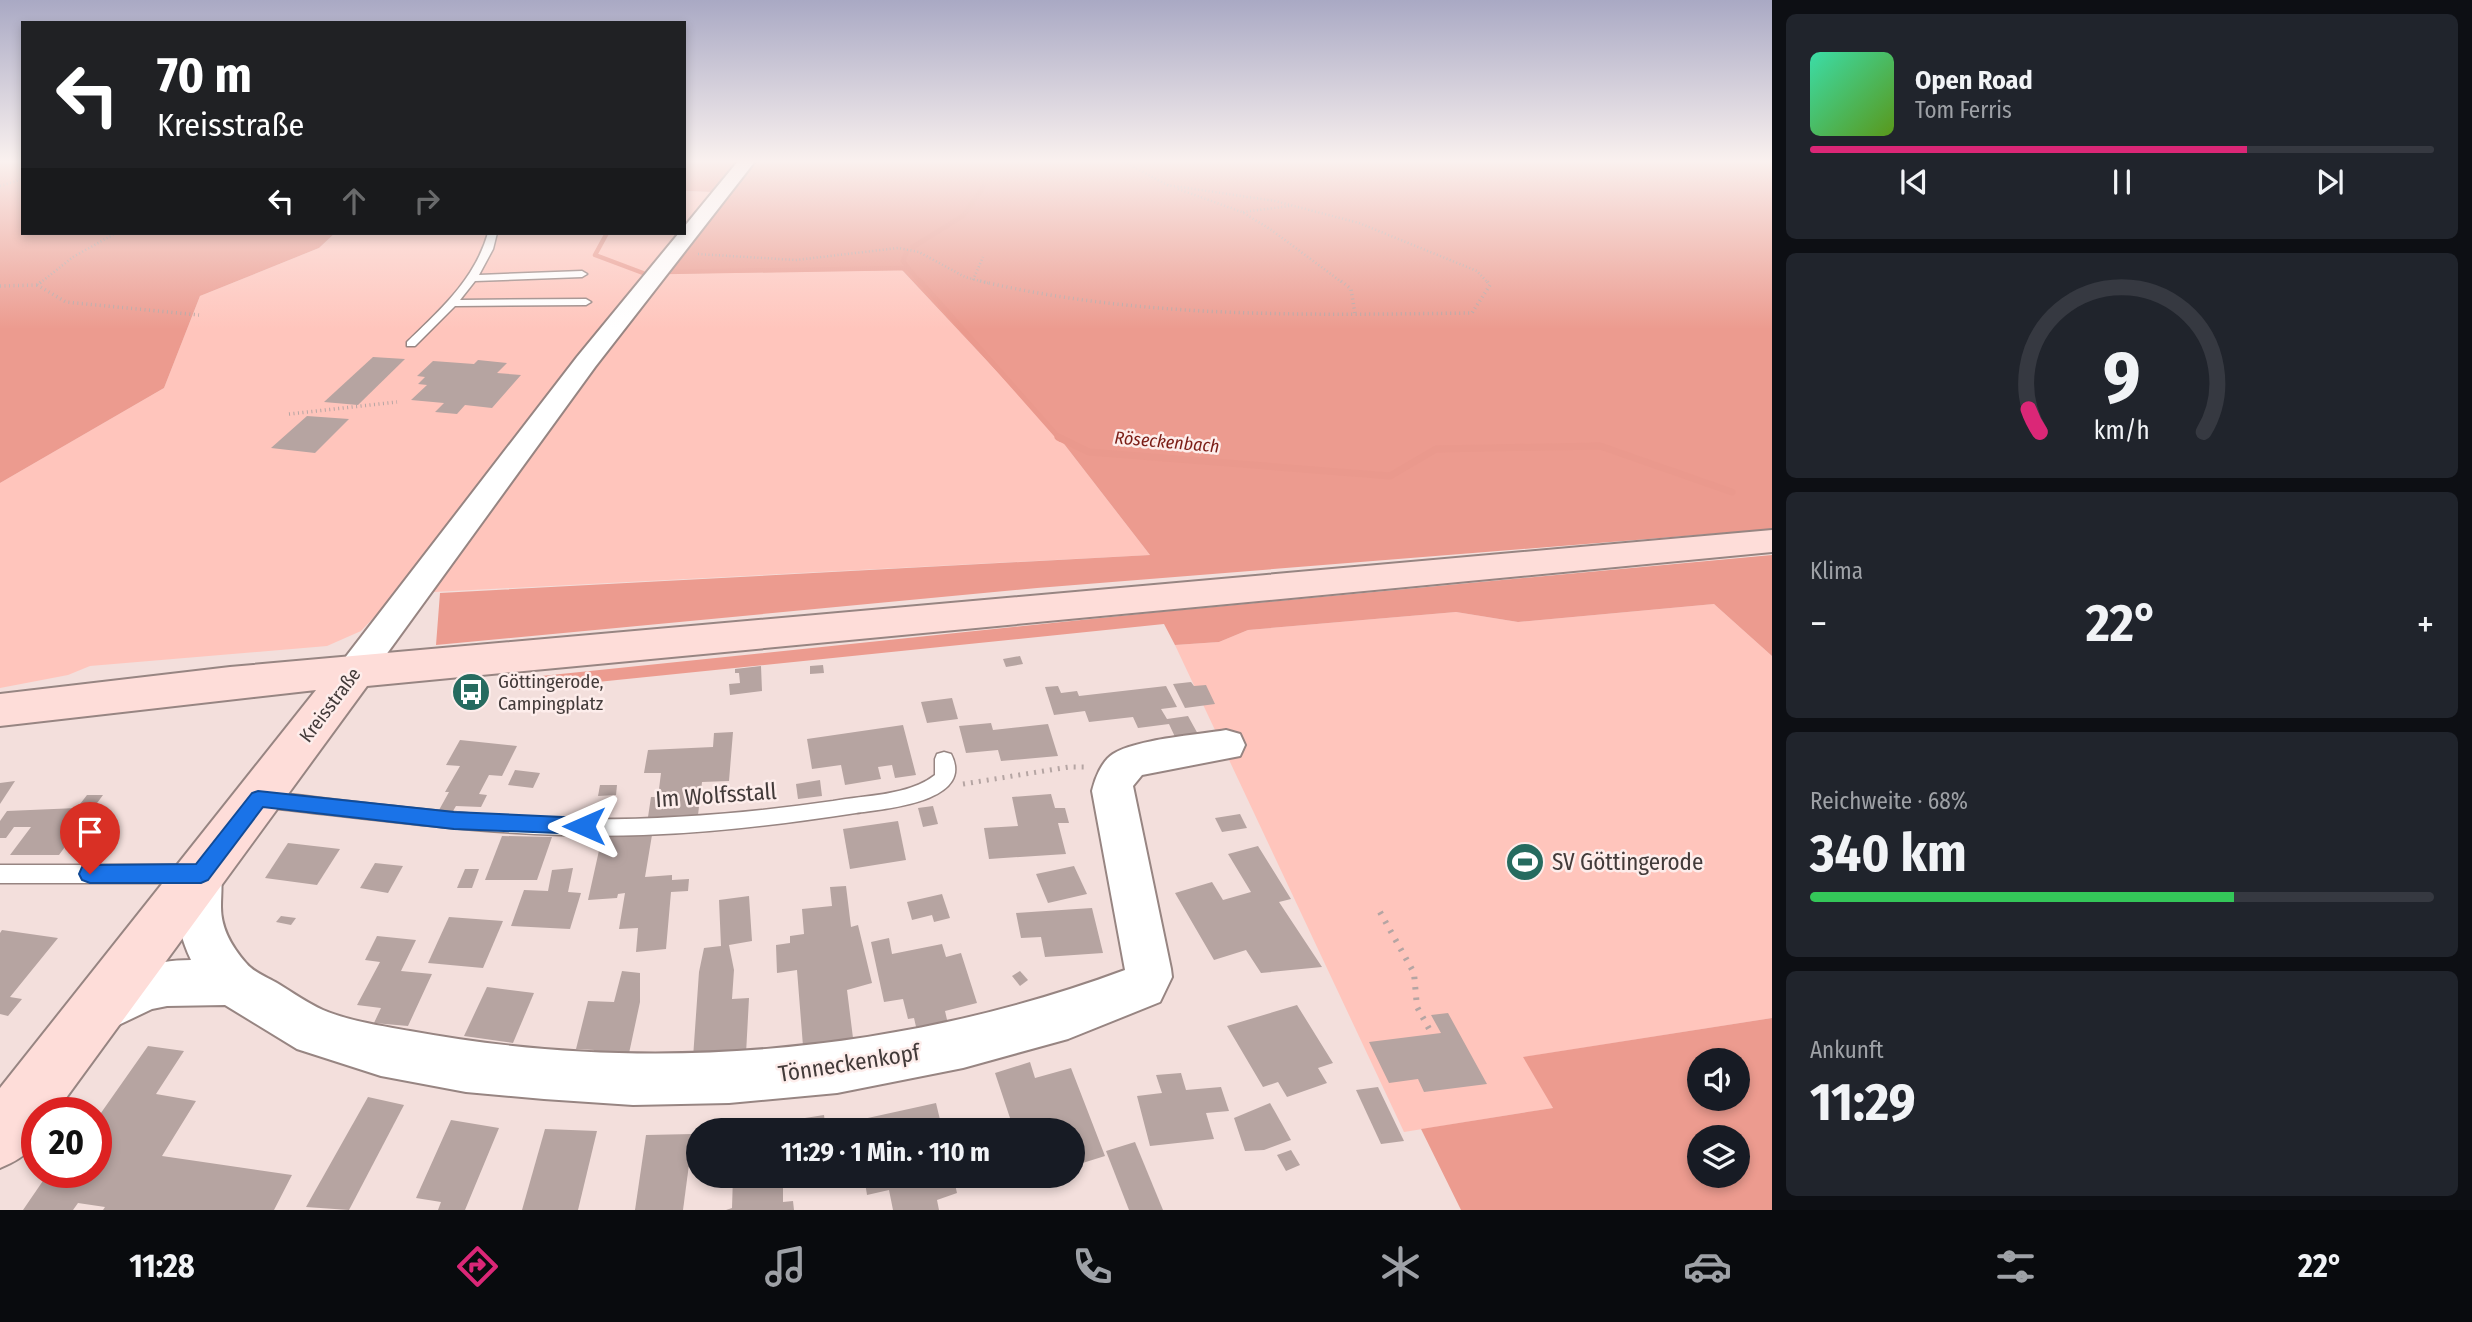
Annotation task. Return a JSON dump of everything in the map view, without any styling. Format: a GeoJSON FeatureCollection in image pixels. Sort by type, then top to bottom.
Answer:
{"type":"FeatureCollection","features":[{"type":"Feature","properties":{"kind":"main road"},"geometry":{"type":"LineString","coordinates":[[0,710],[354,672],[1772,541]]}},
{"type":"Feature","properties":{"kind":"main road","name":"Kreisstraße"},"geometry":{"type":"LineString","coordinates":[[0,1137],[354,672]]}},
{"type":"Feature","properties":{"kind":"street"},"geometry":{"type":"LineString","coordinates":[[664,262],[701,216]]}},
{"type":"Feature","properties":{"kind":"street","name":"Kreisstraße"},"geometry":{"type":"LineString","coordinates":[[354,672],[664,262]]}},
{"type":"Feature","properties":{"kind":"street"},"geometry":{"type":"LineString","coordinates":[[1118,773],[1134,761],[1226,745]]}},
{"type":"Feature","properties":{"kind":"street","name":"Tönneckenkopf"},"geometry":{"type":"LineString","coordinates":[[201,874],[197,908],[199,930],[231,982],[314,1032],[381,1051],[466,1067],[634,1080],[777,1075],[837,1068],[963,1043],[1068,1016],[1143,986],[1148,977],[1148,969],[1112,791],[1118,773]]}},
{"type":"Feature","properties":{"kind":"street","name":"Tönneckenkopf"},"geometry":{"type":"LineString","coordinates":[[94,1015],[146,987],[190,981],[231,982]]}},
{"type":"Feature","properties":{"kind":"lane"},"geometry":{"type":"LineString","coordinates":[[411,344],[452,303],[472,278],[492,235]]}},
{"type":"Feature","properties":{"kind":"lane"},"geometry":{"type":"LineString","coordinates":[[472,278],[582,274]]}},
{"type":"Feature","properties":{"kind":"lane"},"geometry":{"type":"LineString","coordinates":[[452,303],[586,302]]}},
{"type":"Feature","properties":{"kind":"lane"},"geometry":{"type":"LineString","coordinates":[[924,791],[942,782],[947,771],[944,759]]}},
{"type":"Feature","properties":{"kind":"lane","name":"Im Wolfsstall"},"geometry":{"type":"LineString","coordinates":[[258,799],[454,821],[565,827],[667,824],[759,817],[829,809],[924,791]]}},
{"type":"Feature","properties":{"kind":"lane"},"geometry":{"type":"LineString","coordinates":[[0,874],[201,874]]}},
{"type":"Feature","properties":{"kind":"path"},"geometry":{"type":"LineString","coordinates":[[1249,216],[1351,289],[1355,314]]}},
{"type":"Feature","properties":{"kind":"path"},"geometry":{"type":"LineString","coordinates":[[664,262],[764,262],[831,258],[867,250],[899,248],[926,253],[942,266],[973,279],[1100,300],[1181,309],[1355,314],[1472,313],[1490,285],[1477,271],[1359,223],[1333,216]]}},
{"type":"Feature","properties":{"kind":"path"},"geometry":{"type":"LineString","coordinates":[[37,285],[73,257],[112,235]]}},
{"type":"Feature","properties":{"kind":"path"},"geometry":{"type":"LineString","coordinates":[[973,279],[983,257]]}},
{"type":"Feature","properties":{"kind":"path"},"geometry":{"type":"LineString","coordinates":[[0,286],[37,285],[66,302],[199,315]]}},
{"type":"Feature","properties":{"kind":"path"},"geometry":{"type":"LineString","coordinates":[[289,414],[397,402]]}},
{"type":"Feature","properties":{"kind":"path"},"geometry":{"type":"LineString","coordinates":[[924,791],[1069,767],[1099,768],[1118,773]]}},
{"type":"Feature","properties":{"kind":"path"},"geometry":{"type":"LineString","coordinates":[[1380,912],[1414,973],[1417,1007],[1432,1034]]}},
{"type":"Feature","properties":{"kind":"shaded area"},"geometry":{"type":"Polygon","coordinates":[[[0,216],[21,216],[21,235],[333,235],[319,248],[200,296],[164,388],[0,483],[0,216]]]}},
{"type":"Feature","properties":{"kind":"shaded area"},"geometry":{"type":"Polygon","coordinates":[[[686,216],[695,216],[686,228],[686,216]]]}},
{"type":"Feature","properties":{"kind":"shaded area"},"geometry":{"type":"Polygon","coordinates":[[[695,216],[1772,216],[1772,529],[1037,588],[436,645],[440,593],[1150,555],[1061,440],[902,270],[652,274],[681,235],[686,235],[686,228],[695,216]]]}},
{"type":"Feature","properties":{"kind":"shaded area"},"geometry":{"type":"Polygon","coordinates":[[[333,235],[682,235],[653,274],[902,270],[1061,440],[1150,555],[396,594],[361,631],[327,646],[90,666],[68,675],[0,688],[0,483],[164,388],[200,296],[319,248],[333,235]]]}},
{"type":"Feature","properties":{"kind":"shaded area"},"geometry":{"type":"Polygon","coordinates":[[[1772,555],[1772,656],[1714,604],[1518,622],[1456,612],[1248,630],[1219,642],[1175,645],[1164,624],[519,690],[522,678],[1159,612],[1772,555]]]}},
{"type":"Feature","properties":{"kind":"shaded area","name":"SV Göttingerode"},"geometry":{"type":"Polygon","coordinates":[[[1714,604],[1772,656],[1772,1018],[1524,1057],[1553,1108],[1404,1132],[1175,645],[1219,642],[1248,630],[1456,612],[1518,622],[1714,604]]]}},
{"type":"Feature","properties":{"kind":"shaded area"},"geometry":{"type":"Polygon","coordinates":[[[1772,1018],[1772,1210],[1461,1210],[1421,1129],[1553,1108],[1523,1057],[1772,1018]]]}},
{"type":"Feature","properties":{"kind":"building"},"geometry":{"type":"Polygon","coordinates":[[[373,357],[405,359],[358,405],[324,402],[373,357]]]}},
{"type":"Feature","properties":{"kind":"building"},"geometry":{"type":"Polygon","coordinates":[[[478,360],[507,363],[497,373],[521,375],[492,408],[465,405],[457,414],[435,412],[444,403],[411,400],[427,385],[418,384],[425,377],[417,376],[433,361],[474,364],[478,360]]]}},
{"type":"Feature","properties":{"kind":"building"},"geometry":{"type":"Polygon","coordinates":[[[307,416],[349,419],[315,453],[271,448],[307,416]]]}},
{"type":"Feature","properties":{"kind":"building"},"geometry":{"type":"Polygon","coordinates":[[[1020,656],[1023,664],[1006,667],[1003,659],[1020,656]]]}},
{"type":"Feature","properties":{"kind":"building"},"geometry":{"type":"Polygon","coordinates":[[[823,665],[824,673],[810,674],[810,666],[823,665]]]}},
{"type":"Feature","properties":{"kind":"building"},"geometry":{"type":"Polygon","coordinates":[[[761,666],[762,691],[730,695],[729,684],[740,683],[739,673],[735,673],[735,669],[761,666]]]}},
{"type":"Feature","properties":{"kind":"building"},"geometry":{"type":"Polygon","coordinates":[[[1191,682],[1194,686],[1206,685],[1215,704],[1185,708],[1173,684],[1191,682]]]}},
{"type":"Feature","properties":{"kind":"building"},"geometry":{"type":"Polygon","coordinates":[[[1058,686],[1061,693],[1077,691],[1079,696],[1166,686],[1177,707],[1161,709],[1167,719],[1188,716],[1199,736],[1176,739],[1169,724],[1138,728],[1133,717],[1089,722],[1085,711],[1054,715],[1045,687],[1058,686]]]}},
{"type":"Feature","properties":{"kind":"building"},"geometry":{"type":"Polygon","coordinates":[[[952,698],[958,719],[927,723],[921,702],[952,698]]]}},
{"type":"Feature","properties":{"kind":"building"},"geometry":{"type":"Polygon","coordinates":[[[991,723],[993,730],[1048,724],[1058,756],[1001,761],[998,750],[966,753],[959,726],[991,723]]]}},
{"type":"Feature","properties":{"kind":"building"},"geometry":{"type":"Polygon","coordinates":[[[903,725],[916,775],[895,778],[892,765],[878,767],[881,779],[845,785],[841,765],[812,769],[807,739],[903,725]]]}},
{"type":"Feature","properties":{"kind":"building"},"geometry":{"type":"Polygon","coordinates":[[[733,732],[729,781],[702,782],[698,815],[648,817],[651,797],[658,797],[661,773],[644,773],[648,750],[713,747],[714,733],[733,732]]]}},
{"type":"Feature","properties":{"kind":"building"},"geometry":{"type":"Polygon","coordinates":[[[460,740],[517,746],[502,776],[489,775],[479,794],[487,795],[481,807],[456,806],[453,811],[439,810],[449,792],[445,792],[460,766],[446,765],[460,740]]]}},
{"type":"Feature","properties":{"kind":"building"},"geometry":{"type":"Polygon","coordinates":[[[515,770],[540,773],[533,788],[508,785],[515,770]]]}},
{"type":"Feature","properties":{"kind":"building"},"geometry":{"type":"Polygon","coordinates":[[[820,780],[822,796],[798,799],[796,784],[820,780]]]}},
{"type":"Feature","properties":{"kind":"building"},"geometry":{"type":"Polygon","coordinates":[[[15,781],[0,804],[0,783],[15,781]]]}},
{"type":"Feature","properties":{"kind":"building"},"geometry":{"type":"Polygon","coordinates":[[[600,785],[617,785],[616,795],[598,796],[600,785]]]}},
{"type":"Feature","properties":{"kind":"building"},"geometry":{"type":"Polygon","coordinates":[[[1051,794],[1055,808],[1065,808],[1069,823],[1058,823],[1066,854],[989,859],[984,828],[1018,826],[1012,797],[1051,794]]]}},
{"type":"Feature","properties":{"kind":"building"},"geometry":{"type":"Polygon","coordinates":[[[87,795],[103,795],[59,855],[10,855],[31,827],[14,827],[6,838],[0,838],[0,821],[7,811],[77,808],[87,795]]]}},
{"type":"Feature","properties":{"kind":"building"},"geometry":{"type":"Polygon","coordinates":[[[933,806],[938,824],[923,827],[918,808],[933,806]]]}},
{"type":"Feature","properties":{"kind":"building"},"geometry":{"type":"Polygon","coordinates":[[[1240,814],[1247,828],[1222,832],[1215,818],[1240,814]]]}},
{"type":"Feature","properties":{"kind":"building"},"geometry":{"type":"Polygon","coordinates":[[[898,821],[906,860],[850,869],[843,829],[898,821]]]}},
{"type":"Feature","properties":{"kind":"building"},"geometry":{"type":"Polygon","coordinates":[[[652,835],[645,877],[672,875],[672,880],[689,879],[688,891],[671,892],[666,949],[636,952],[638,928],[619,929],[625,893],[618,894],[617,898],[588,900],[602,837],[652,835]]]}},
{"type":"Feature","properties":{"kind":"building"},"geometry":{"type":"Polygon","coordinates":[[[502,836],[552,837],[537,880],[485,880],[502,836]]]}},
{"type":"Feature","properties":{"kind":"building"},"geometry":{"type":"Polygon","coordinates":[[[288,843],[340,849],[317,885],[265,878],[288,843]]]}},
{"type":"Feature","properties":{"kind":"building"},"geometry":{"type":"Polygon","coordinates":[[[1258,846],[1291,899],[1279,902],[1322,967],[1261,973],[1246,950],[1214,960],[1175,893],[1212,882],[1223,900],[1251,892],[1228,854],[1258,846]]]}},
{"type":"Feature","properties":{"kind":"building"},"geometry":{"type":"Polygon","coordinates":[[[375,863],[403,866],[388,893],[360,888],[375,863]]]}},
{"type":"Feature","properties":{"kind":"building"},"geometry":{"type":"Polygon","coordinates":[[[1074,866],[1087,894],[1048,903],[1036,874],[1074,866]]]}},
{"type":"Feature","properties":{"kind":"building"},"geometry":{"type":"Polygon","coordinates":[[[573,868],[568,892],[581,893],[570,929],[511,926],[524,890],[548,891],[552,870],[573,868]]]}},
{"type":"Feature","properties":{"kind":"building"},"geometry":{"type":"Polygon","coordinates":[[[465,869],[479,869],[472,888],[457,888],[465,869]]]}},
{"type":"Feature","properties":{"kind":"building"},"geometry":{"type":"Polygon","coordinates":[[[846,886],[851,927],[858,925],[872,983],[847,990],[853,1038],[803,1046],[797,970],[777,973],[776,945],[790,943],[790,936],[804,934],[802,909],[832,906],[830,887],[846,886]]]}},
{"type":"Feature","properties":{"kind":"building"},"geometry":{"type":"Polygon","coordinates":[[[942,894],[950,918],[934,922],[932,915],[912,920],[907,902],[942,894]]]}},
{"type":"Feature","properties":{"kind":"building"},"geometry":{"type":"Polygon","coordinates":[[[749,896],[752,941],[729,945],[734,970],[732,999],[749,998],[746,1054],[693,1058],[699,972],[704,948],[721,946],[719,900],[749,896]]]}},
{"type":"Feature","properties":{"kind":"building"},"geometry":{"type":"Polygon","coordinates":[[[1092,908],[1103,953],[1045,957],[1041,937],[1021,938],[1016,913],[1092,908]]]}},
{"type":"Feature","properties":{"kind":"building"},"geometry":{"type":"Polygon","coordinates":[[[281,916],[296,918],[291,925],[276,922],[281,916]]]}},
{"type":"Feature","properties":{"kind":"building"},"geometry":{"type":"Polygon","coordinates":[[[449,917],[503,921],[483,968],[428,963],[449,917]]]}},
{"type":"Feature","properties":{"kind":"building"},"geometry":{"type":"Polygon","coordinates":[[[2,930],[58,938],[10,997],[22,999],[8,1016],[0,1014],[2,930]]]}},
{"type":"Feature","properties":{"kind":"building"},"geometry":{"type":"Polygon","coordinates":[[[377,936],[416,940],[401,971],[432,974],[408,1026],[374,1023],[381,1008],[357,1005],[380,962],[365,960],[377,936]]]}},
{"type":"Feature","properties":{"kind":"building"},"geometry":{"type":"Polygon","coordinates":[[[889,938],[892,954],[942,944],[946,957],[961,953],[977,1003],[945,1011],[948,1024],[917,1031],[914,1018],[908,1019],[903,999],[884,1002],[871,942],[889,938]]]}},
{"type":"Feature","properties":{"kind":"building"},"geometry":{"type":"Polygon","coordinates":[[[622,971],[640,973],[640,1002],[628,1058],[592,1057],[594,1050],[576,1049],[588,1001],[614,1002],[622,971]]]}},
{"type":"Feature","properties":{"kind":"building"},"geometry":{"type":"Polygon","coordinates":[[[1020,971],[1028,980],[1020,986],[1012,976],[1020,971]]]}},
{"type":"Feature","properties":{"kind":"building"},"geometry":{"type":"Polygon","coordinates":[[[487,987],[534,993],[513,1043],[464,1036],[487,987]]]}},
{"type":"Feature","properties":{"kind":"building"},"geometry":{"type":"Polygon","coordinates":[[[1297,1005],[1333,1063],[1318,1068],[1327,1083],[1287,1097],[1278,1082],[1263,1087],[1227,1026],[1297,1005]]]}},
{"type":"Feature","properties":{"kind":"building"},"geometry":{"type":"Polygon","coordinates":[[[1448,1013],[1487,1084],[1424,1092],[1418,1079],[1389,1083],[1369,1042],[1441,1033],[1431,1015],[1448,1013]]]}},
{"type":"Feature","properties":{"kind":"building"},"geometry":{"type":"Polygon","coordinates":[[[148,1046],[184,1051],[156,1094],[196,1101],[162,1156],[292,1175],[274,1210],[103,1210],[105,1207],[78,1203],[73,1210],[23,1210],[38,1188],[112,1188],[112,1097],[148,1046]]]}},
{"type":"Feature","properties":{"kind":"building"},"geometry":{"type":"Polygon","coordinates":[[[1030,1062],[1035,1078],[1071,1068],[1105,1156],[1085,1162],[1085,1118],[1010,1118],[995,1073],[1030,1062]]]}},
{"type":"Feature","properties":{"kind":"building"},"geometry":{"type":"Polygon","coordinates":[[[1181,1073],[1186,1090],[1221,1087],[1229,1111],[1206,1113],[1214,1139],[1150,1146],[1137,1096],[1162,1093],[1156,1075],[1181,1073]]]}},
{"type":"Feature","properties":{"kind":"building"},"geometry":{"type":"Polygon","coordinates":[[[1378,1087],[1404,1141],[1381,1144],[1356,1090],[1378,1087]]]}},
{"type":"Feature","properties":{"kind":"building"},"geometry":{"type":"Polygon","coordinates":[[[368,1097],[404,1105],[349,1210],[306,1207],[368,1097]]]}},
{"type":"Feature","properties":{"kind":"building"},"geometry":{"type":"Polygon","coordinates":[[[936,1103],[940,1118],[868,1118],[936,1103]]]}},
{"type":"Feature","properties":{"kind":"building"},"geometry":{"type":"Polygon","coordinates":[[[1270,1103],[1291,1140],[1264,1150],[1245,1151],[1234,1118],[1270,1103]]]}},
{"type":"Feature","properties":{"kind":"building"},"geometry":{"type":"Polygon","coordinates":[[[451,1120],[499,1128],[465,1210],[438,1210],[441,1202],[416,1198],[451,1120]]]}},
{"type":"Feature","properties":{"kind":"building"},"geometry":{"type":"Polygon","coordinates":[[[545,1129],[597,1131],[578,1210],[522,1210],[545,1129]]]}},
{"type":"Feature","properties":{"kind":"building"},"geometry":{"type":"Polygon","coordinates":[[[686,1134],[683,1210],[635,1210],[646,1135],[686,1134]]]}},
{"type":"Feature","properties":{"kind":"building"},"geometry":{"type":"Polygon","coordinates":[[[1135,1142],[1163,1210],[1129,1210],[1106,1151],[1135,1142]]]}},
{"type":"Feature","properties":{"kind":"building"},"geometry":{"type":"Polygon","coordinates":[[[1291,1150],[1300,1165],[1286,1171],[1277,1155],[1291,1150]]]}},
{"type":"Feature","properties":{"kind":"building"},"geometry":{"type":"Polygon","coordinates":[[[733,1188],[783,1188],[783,1202],[793,1201],[794,1210],[726,1210],[732,1208],[733,1188]]]}},
{"type":"Feature","properties":{"kind":"building"},"geometry":{"type":"Polygon","coordinates":[[[866,1188],[956,1188],[957,1193],[937,1200],[939,1210],[893,1210],[889,1190],[867,1195],[866,1188]]]}},
{"type":"Feature","properties":{"kind":"waterway"},"geometry":{"type":"LineString","coordinates":[[913,247],[962,216]]}},
{"type":"Feature","properties":{"kind":"waterway","name":"Röseckenbach"},"geometry":{"type":"LineString","coordinates":[[606,235],[595,255],[643,273]]}},
{"type":"Feature","properties":{"kind":"waterway"},"geometry":{"type":"LineString","coordinates":[[907,251],[903,261],[908,268]]}},
{"type":"Feature","properties":{"kind":"waterway","name":"Röseckenbach"},"geometry":{"type":"LineString","coordinates":[[664,272],[908,268]]}},
{"type":"Feature","properties":{"kind":"waterway","name":"Röseckenbach"},"geometry":{"type":"LineString","coordinates":[[908,268],[921,283]]}},
{"type":"Feature","properties":{"kind":"waterway","name":"Röseckenbach"},"geometry":{"type":"LineString","coordinates":[[920,281],[1058,437]]}},
{"type":"Feature","properties":{"kind":"waterway","name":"Röseckenbach"},"geometry":{"type":"LineString","coordinates":[[1058,437],[1089,452],[1390,476],[1436,449],[1600,446],[1732,492]]}},
{"type":"Feature","properties":{"kind":"place","name":"Göttingerode, Campingplatz"},"geometry":{"type":"Point","coordinates":[471,692]}},
{"type":"Feature","properties":{"kind":"place","name":"SV Göttingerode"},"geometry":{"type":"Point","coordinates":[1525,862]}},
{"type":"Feature","properties":{"kind":"route"},"geometry":{"type":"LineString","coordinates":[[90,874],[201,874],[258,799],[454,821],[584,826]]}}]}
